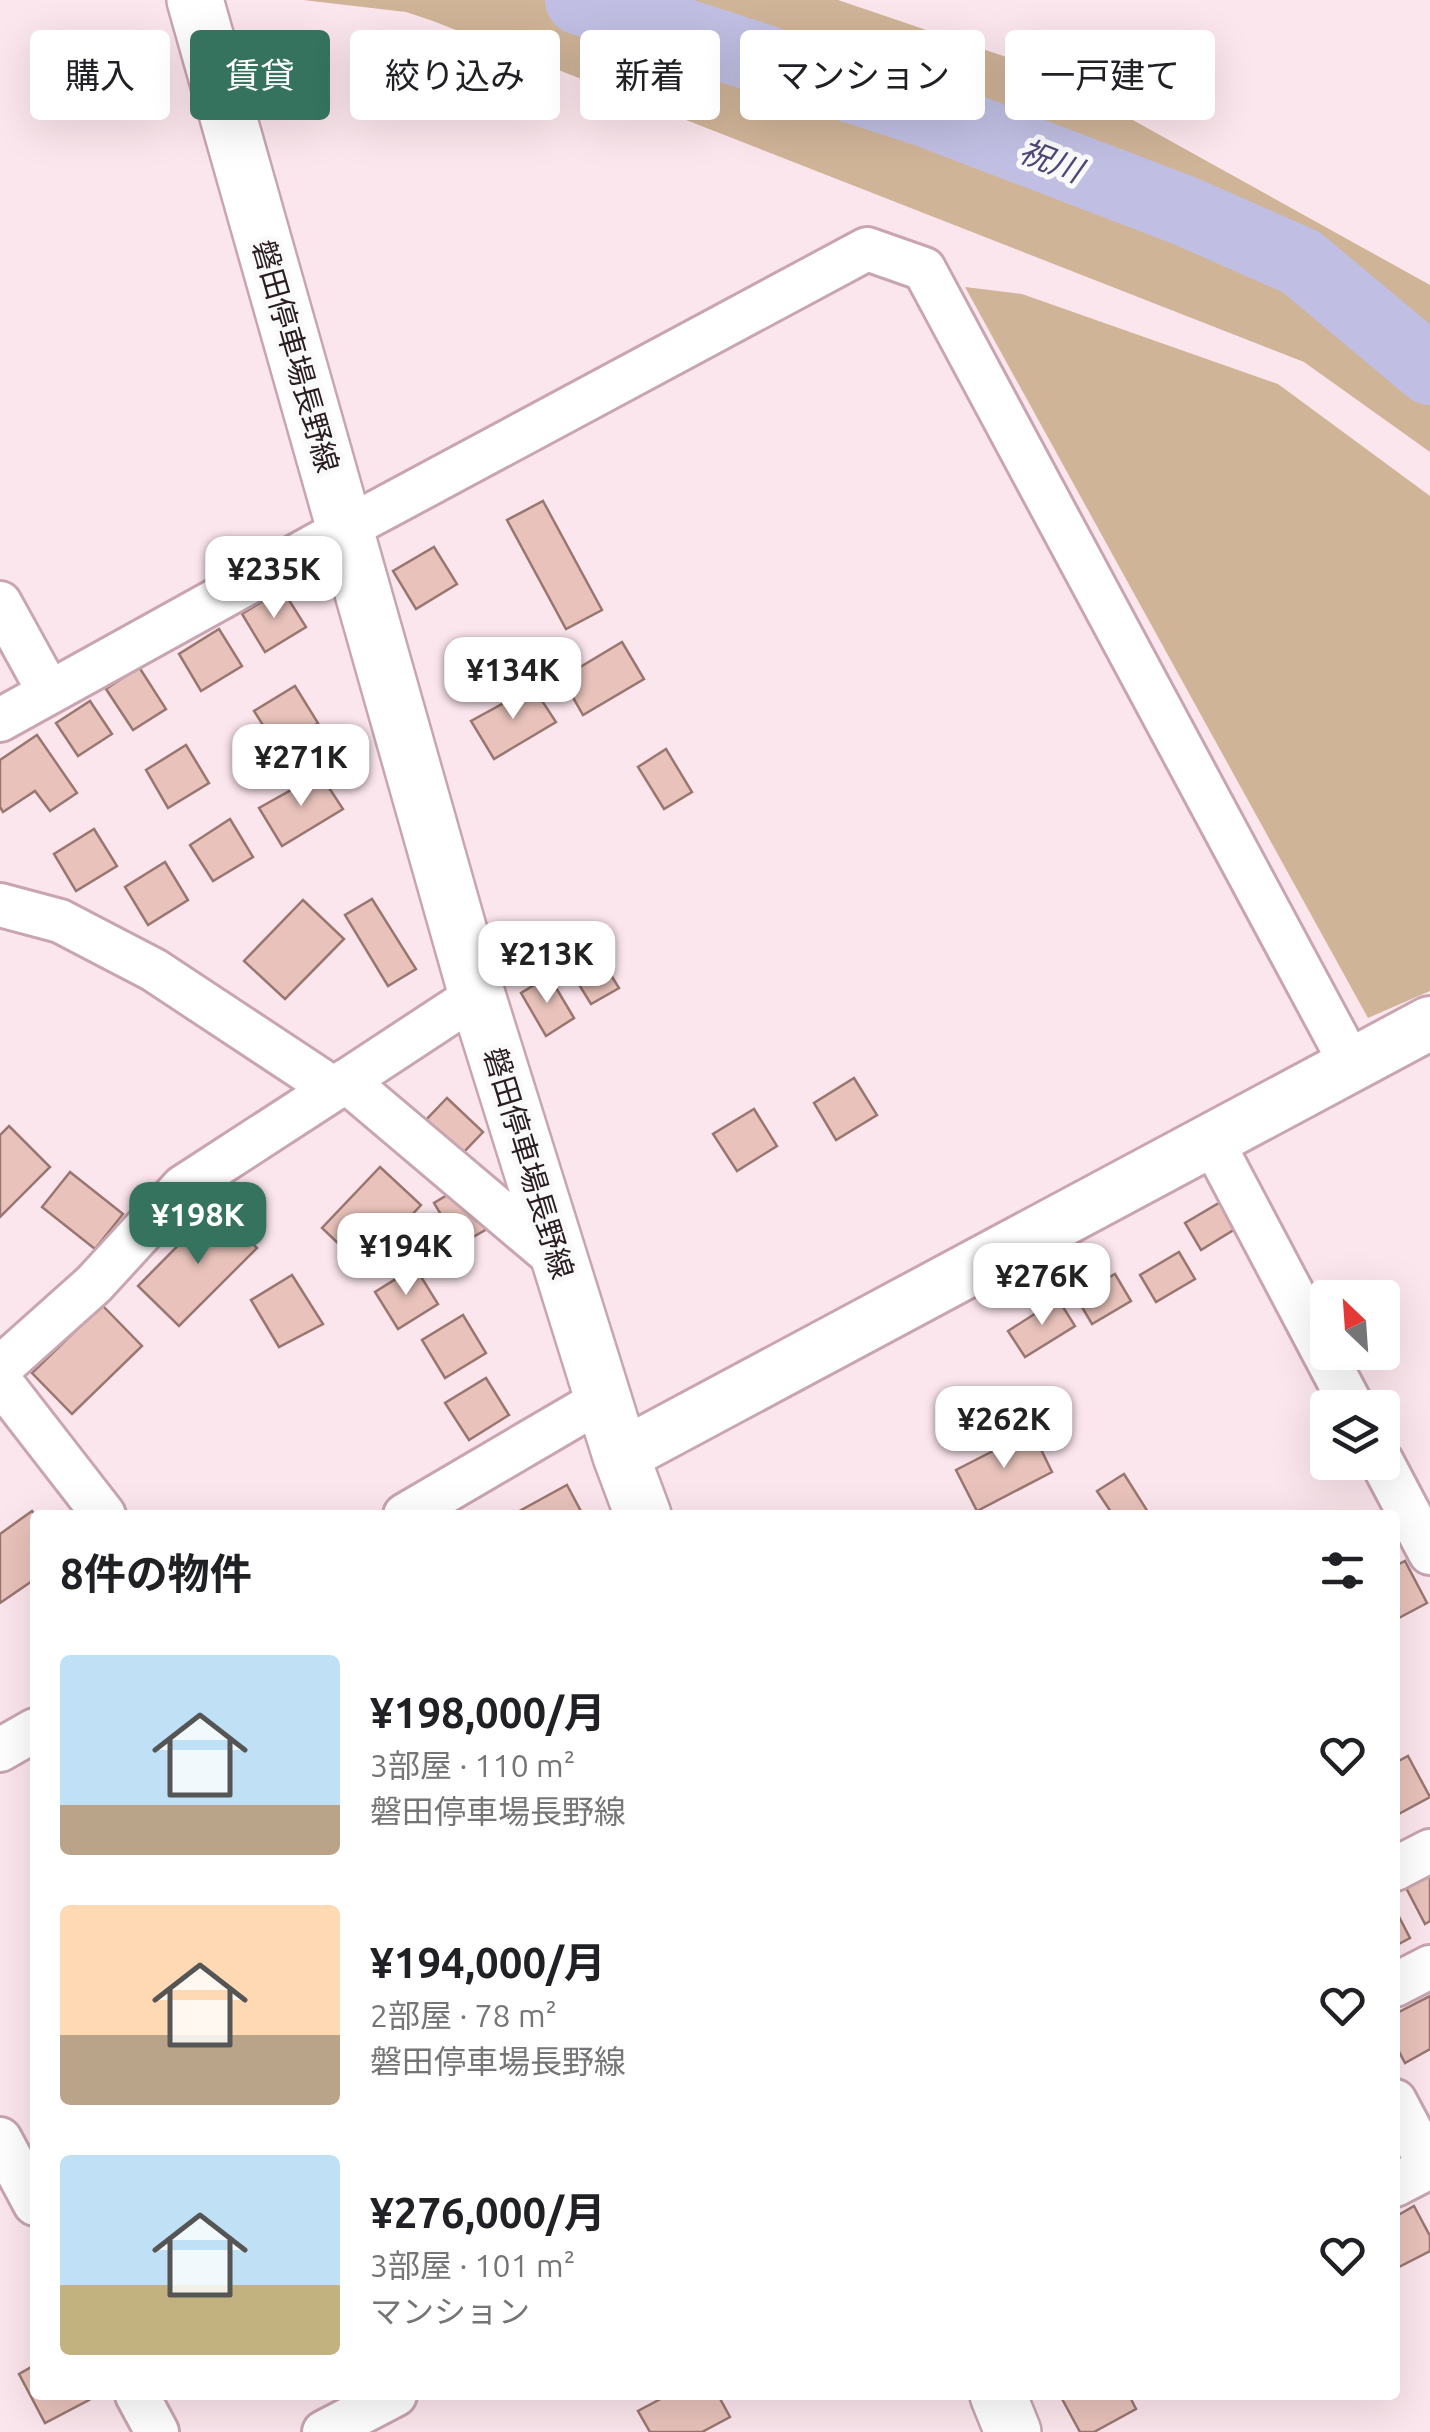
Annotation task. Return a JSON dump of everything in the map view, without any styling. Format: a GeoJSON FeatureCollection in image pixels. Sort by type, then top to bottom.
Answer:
{"type":"FeatureCollection","features":[{"type":"Feature","properties":{"kind":"main road","name":"磐田停車場長野線"},"geometry":{"type":"LineString","coordinates":[[195,0],[477,995],[620,1456],[641,1510]]}},
{"type":"Feature","properties":{"kind":"main road"},"geometry":{"type":"LineString","coordinates":[[1000,2400],[1013,2432]]}},
{"type":"Feature","properties":{"kind":"street"},"geometry":{"type":"LineString","coordinates":[[0,720],[345,528],[867,248],[924,269],[1351,1064]]}},
{"type":"Feature","properties":{"kind":"street"},"geometry":{"type":"LineString","coordinates":[[0,603],[49,692]]}},
{"type":"Feature","properties":{"kind":"street"},"geometry":{"type":"LineString","coordinates":[[0,905],[60,921],[154,970],[340,1085],[560,1262]]}},
{"type":"Feature","properties":{"kind":"street"},"geometry":{"type":"LineString","coordinates":[[0,1368],[94,1284],[183,1187],[477,995]]}},
{"type":"Feature","properties":{"kind":"street"},"geometry":{"type":"LineString","coordinates":[[620,1456],[1430,1023]]}},
{"type":"Feature","properties":{"kind":"street"},"geometry":{"type":"LineString","coordinates":[[1211,1139],[1343,1390]]}},
{"type":"Feature","properties":{"kind":"street"},"geometry":{"type":"LineString","coordinates":[[0,1382],[100,1510]]}},
{"type":"Feature","properties":{"kind":"street"},"geometry":{"type":"LineString","coordinates":[[413,1510],[603,1398]]}},
{"type":"Feature","properties":{"kind":"street"},"geometry":{"type":"LineString","coordinates":[[1391,1480],[1430,1553]]}},
{"type":"Feature","properties":{"kind":"street"},"geometry":{"type":"LineString","coordinates":[[0,1750],[30,1733]]}},
{"type":"Feature","properties":{"kind":"street"},"geometry":{"type":"LineString","coordinates":[[1400,1866],[1430,1851]]}},
{"type":"Feature","properties":{"kind":"street"},"geometry":{"type":"LineString","coordinates":[[1400,1982],[1430,1966]]}},
{"type":"Feature","properties":{"kind":"street"},"geometry":{"type":"LineString","coordinates":[[1400,2111],[1430,2167],[1400,2182]]}},
{"type":"Feature","properties":{"kind":"street"},"geometry":{"type":"LineString","coordinates":[[0,2139],[30,2195]]}},
{"type":"Feature","properties":{"kind":"street"},"geometry":{"type":"LineString","coordinates":[[141,2400],[158,2432]]}},
{"type":"Feature","properties":{"kind":"street"},"geometry":{"type":"LineString","coordinates":[[324,2432],[385,2400]]}},
{"type":"Feature","properties":{"kind":"shaded area"},"geometry":{"type":"Polygon","coordinates":[[[303,0],[838,0],[927,30],[740,30],[740,120],[985,120],[985,50],[1005,56],[1005,120],[1133,120],[1430,285],[1430,452],[1304,362],[686,120],[720,120],[720,30],[580,30],[580,79],[560,71],[560,30],[456,30],[406,12],[303,0]]]}},
{"type":"Feature","properties":{"kind":"shaded area"},"geometry":{"type":"Polygon","coordinates":[[[965,287],[1022,294],[1278,384],[1430,496],[1430,991],[1368,1018],[965,287]]]}},
{"type":"Feature","properties":{"kind":"building"},"geometry":{"type":"Polygon","coordinates":[[[543,501],[602,610],[566,629],[507,520],[543,501]]]}},
{"type":"Feature","properties":{"kind":"building"},"geometry":{"type":"Polygon","coordinates":[[[434,547],[457,584],[416,609],[393,571],[434,547]]]}},
{"type":"Feature","properties":{"kind":"building"},"geometry":{"type":"Polygon","coordinates":[[[282,589],[306,627],[265,652],[242,614],[282,589]]]}},
{"type":"Feature","properties":{"kind":"building"},"geometry":{"type":"Polygon","coordinates":[[[219,629],[242,666],[201,691],[179,654],[219,629]]]}},
{"type":"Feature","properties":{"kind":"building"},"geometry":{"type":"Polygon","coordinates":[[[622,642],[644,679],[583,715],[562,678],[622,642]]]}},
{"type":"Feature","properties":{"kind":"building"},"geometry":{"type":"Polygon","coordinates":[[[139,667],[166,709],[133,730],[106,689],[139,667]]]}},
{"type":"Feature","properties":{"kind":"building"},"geometry":{"type":"Polygon","coordinates":[[[295,686],[318,723],[278,749],[254,711],[295,686]]]}},
{"type":"Feature","properties":{"kind":"building"},"geometry":{"type":"Polygon","coordinates":[[[533,687],[556,722],[494,759],[471,721],[533,687]]]}},
{"type":"Feature","properties":{"kind":"building"},"geometry":{"type":"Polygon","coordinates":[[[90,701],[112,734],[78,756],[56,723],[90,701]]]}},
{"type":"Feature","properties":{"kind":"building"},"geometry":{"type":"Polygon","coordinates":[[[37,735],[77,793],[50,811],[35,791],[3,812],[0,760],[37,735]]]}},
{"type":"Feature","properties":{"kind":"building"},"geometry":{"type":"Polygon","coordinates":[[[186,745],[209,783],[168,808],[146,770],[186,745]]]}},
{"type":"Feature","properties":{"kind":"building"},"geometry":{"type":"Polygon","coordinates":[[[666,749],[692,792],[664,809],[638,767],[666,749]]]}},
{"type":"Feature","properties":{"kind":"building"},"geometry":{"type":"Polygon","coordinates":[[[320,774],[343,809],[282,846],[259,808],[320,774]]]}},
{"type":"Feature","properties":{"kind":"building"},"geometry":{"type":"Polygon","coordinates":[[[230,819],[253,857],[213,881],[190,845],[230,819]]]}},
{"type":"Feature","properties":{"kind":"building"},"geometry":{"type":"Polygon","coordinates":[[[94,829],[117,866],[76,891],[54,854],[94,829]]]}},
{"type":"Feature","properties":{"kind":"building"},"geometry":{"type":"Polygon","coordinates":[[[165,862],[188,900],[148,925],[125,887],[165,862]]]}},
{"type":"Feature","properties":{"kind":"building"},"geometry":{"type":"Polygon","coordinates":[[[372,899],[416,969],[388,986],[345,915],[372,899]]]}},
{"type":"Feature","properties":{"kind":"building"},"geometry":{"type":"Polygon","coordinates":[[[303,900],[344,939],[285,999],[244,961],[303,900]]]}},
{"type":"Feature","properties":{"kind":"building"},"geometry":{"type":"Polygon","coordinates":[[[593,946],[619,988],[591,1004],[565,962],[593,946]]]}},
{"type":"Feature","properties":{"kind":"building"},"geometry":{"type":"Polygon","coordinates":[[[549,976],[574,1018],[546,1036],[521,993],[549,976]]]}},
{"type":"Feature","properties":{"kind":"building"},"geometry":{"type":"Polygon","coordinates":[[[854,1078],[877,1115],[836,1140],[814,1103],[854,1078]]]}},
{"type":"Feature","properties":{"kind":"building"},"geometry":{"type":"Polygon","coordinates":[[[447,1098],[483,1132],[461,1155],[424,1122],[447,1098]]]}},
{"type":"Feature","properties":{"kind":"building"},"geometry":{"type":"Polygon","coordinates":[[[754,1109],[777,1146],[737,1171],[713,1134],[754,1109]]]}},
{"type":"Feature","properties":{"kind":"building"},"geometry":{"type":"Polygon","coordinates":[[[9,1126],[50,1167],[0,1217],[0,1135],[9,1126]]]}},
{"type":"Feature","properties":{"kind":"building"},"geometry":{"type":"Polygon","coordinates":[[[380,1167],[421,1205],[363,1267],[322,1228],[380,1167]]]}},
{"type":"Feature","properties":{"kind":"building"},"geometry":{"type":"Polygon","coordinates":[[[70,1172],[123,1214],[95,1249],[42,1207],[70,1172]]]}},
{"type":"Feature","properties":{"kind":"building"},"geometry":{"type":"Polygon","coordinates":[[[462,1186],[487,1229],[459,1245],[434,1203],[462,1186]]]}},
{"type":"Feature","properties":{"kind":"building"},"geometry":{"type":"Polygon","coordinates":[[[1224,1200],[1240,1226],[1201,1250],[1185,1223],[1224,1200]]]}},
{"type":"Feature","properties":{"kind":"building"},"geometry":{"type":"Polygon","coordinates":[[[216,1207],[257,1248],[179,1326],[138,1286],[216,1207]]]}},
{"type":"Feature","properties":{"kind":"building"},"geometry":{"type":"Polygon","coordinates":[[[1179,1252],[1195,1279],[1156,1302],[1140,1275],[1179,1252]]]}},
{"type":"Feature","properties":{"kind":"building"},"geometry":{"type":"Polygon","coordinates":[[[415,1267],[438,1304],[398,1329],[375,1292],[415,1267]]]}},
{"type":"Feature","properties":{"kind":"building"},"geometry":{"type":"Polygon","coordinates":[[[1115,1274],[1131,1301],[1092,1324],[1076,1297],[1115,1274]]]}},
{"type":"Feature","properties":{"kind":"building"},"geometry":{"type":"Polygon","coordinates":[[[292,1275],[323,1324],[279,1347],[251,1300],[292,1275]]]}},
{"type":"Feature","properties":{"kind":"building"},"geometry":{"type":"Polygon","coordinates":[[[1058,1299],[1075,1326],[1025,1357],[1008,1331],[1058,1299]]]}},
{"type":"Feature","properties":{"kind":"building"},"geometry":{"type":"Polygon","coordinates":[[[102,1305],[142,1346],[72,1414],[32,1373],[102,1305]]]}},
{"type":"Feature","properties":{"kind":"building"},"geometry":{"type":"Polygon","coordinates":[[[463,1315],[486,1353],[445,1378],[422,1340],[463,1315]]]}},
{"type":"Feature","properties":{"kind":"building"},"geometry":{"type":"Polygon","coordinates":[[[486,1378],[509,1415],[469,1440],[445,1403],[486,1378]]]}},
{"type":"Feature","properties":{"kind":"building"},"geometry":{"type":"Polygon","coordinates":[[[1032,1431],[1052,1472],[976,1510],[956,1470],[1032,1431]]]}},
{"type":"Feature","properties":{"kind":"building"},"geometry":{"type":"Polygon","coordinates":[[[1124,1474],[1147,1510],[1110,1510],[1097,1491],[1124,1474]]]}},
{"type":"Feature","properties":{"kind":"building"},"geometry":{"type":"Polygon","coordinates":[[[567,1485],[580,1510],[521,1510],[567,1485]]]}},
{"type":"Feature","properties":{"kind":"building"},"geometry":{"type":"Polygon","coordinates":[[[30,1512],[30,1582],[0,1603],[0,1534],[30,1512]]]}},
{"type":"Feature","properties":{"kind":"building"},"geometry":{"type":"Polygon","coordinates":[[[1405,1561],[1427,1603],[1400,1617],[1400,1564],[1405,1561]]]}},
{"type":"Feature","properties":{"kind":"building"},"geometry":{"type":"Polygon","coordinates":[[[1408,1756],[1430,1797],[1400,1813],[1400,1760],[1408,1756]]]}},
{"type":"Feature","properties":{"kind":"building"},"geometry":{"type":"Polygon","coordinates":[[[1430,1867],[1430,1921],[1425,1924],[1403,1882],[1430,1867]]]}},
{"type":"Feature","properties":{"kind":"building"},"geometry":{"type":"Polygon","coordinates":[[[1400,1919],[1410,1938],[1400,1943],[1400,1919]]]}},
{"type":"Feature","properties":{"kind":"building"},"geometry":{"type":"Polygon","coordinates":[[[1430,1996],[1430,2049],[1405,2063],[1400,2054],[1400,2011],[1430,1996]]]}},
{"type":"Feature","properties":{"kind":"building"},"geometry":{"type":"Polygon","coordinates":[[[1414,2206],[1430,2236],[1430,2251],[1400,2266],[1400,2214],[1414,2206]]]}},
{"type":"Feature","properties":{"kind":"building"},"geometry":{"type":"Polygon","coordinates":[[[30,2368],[30,2395],[19,2374],[30,2368]]]}},
{"type":"Feature","properties":{"kind":"building"},"geometry":{"type":"Polygon","coordinates":[[[33,2400],[89,2400],[45,2423],[33,2400]]]}},
{"type":"Feature","properties":{"kind":"building"},"geometry":{"type":"Polygon","coordinates":[[[659,2400],[721,2400],[730,2417],[702,2432],[650,2432],[638,2411],[659,2400]]]}},
{"type":"Feature","properties":{"kind":"building"},"geometry":{"type":"Polygon","coordinates":[[[1063,2400],[1132,2400],[1136,2409],[1094,2432],[1080,2432],[1063,2400]]]}},
{"type":"Feature","properties":{"kind":"waterway","name":"祝川"},"geometry":{"type":"LineString","coordinates":[[580,0],[926,112],[1185,211],[1301,262],[1430,370]]}}]}
